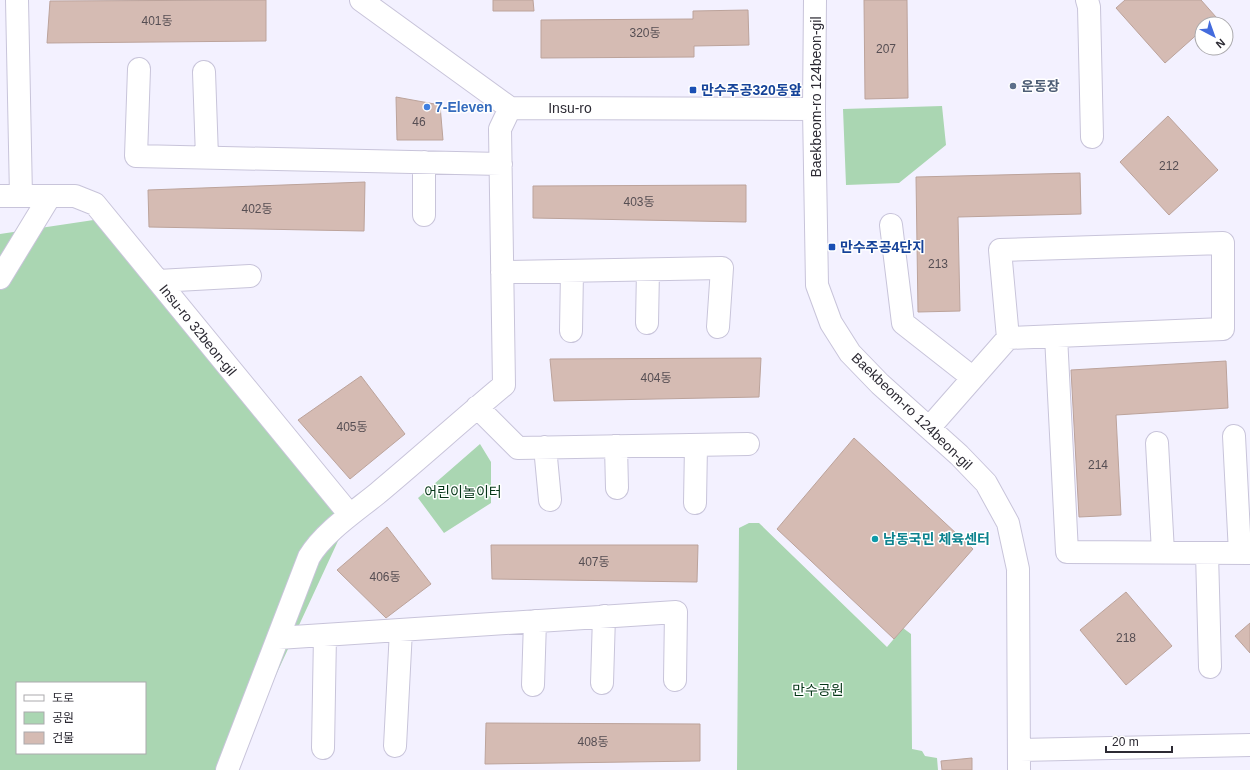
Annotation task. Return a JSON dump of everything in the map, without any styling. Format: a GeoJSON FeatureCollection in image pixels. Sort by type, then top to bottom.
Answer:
{"type":"FeatureCollection","features":[{"type":"Feature","properties":{"kind":"street","name":"Insu-ro 32beon-gil"},"geometry":{"type":"LineString","coordinates":[[17,0],[9,24],[10,196],[75,196],[95,204],[350,515]]}},
{"type":"Feature","properties":{"kind":"street"},"geometry":{"type":"LineString","coordinates":[[227,770],[315,546],[350,515],[475,412],[504,385],[500,129],[510,108],[360,0]]}},
{"type":"Feature","properties":{"kind":"street","name":"Baekbeom-ro 124beon-gil"},"geometry":{"type":"LineString","coordinates":[[815,0],[814,109],[817,285],[831,323],[850,353],[880,384],[959,455],[986,483],[1008,523],[1018,569],[1020,760]]}},
{"type":"Feature","properties":{"kind":"street"},"geometry":{"type":"LineString","coordinates":[[1087,0],[1089,7],[1092,137]]}},
{"type":"Feature","properties":{"kind":"street"},"geometry":{"type":"LineString","coordinates":[[139,69],[136,156],[501,164]]}},
{"type":"Feature","properties":{"kind":"street"},"geometry":{"type":"LineString","coordinates":[[204,72],[207,157]]}},
{"type":"Feature","properties":{"kind":"street","name":"Insu-ro"},"geometry":{"type":"LineString","coordinates":[[510,108],[814,109]]}},
{"type":"Feature","properties":{"kind":"street"},"geometry":{"type":"LineString","coordinates":[[424,162],[424,215]]}},
{"type":"Feature","properties":{"kind":"street"},"geometry":{"type":"LineString","coordinates":[[0,278],[50,196]]}},
{"type":"Feature","properties":{"kind":"street"},"geometry":{"type":"LineString","coordinates":[[891,225],[903,323],[973,378]]}},
{"type":"Feature","properties":{"kind":"street"},"geometry":{"type":"LineString","coordinates":[[929,428],[1008,338],[1000,250],[1222,243],[1223,329],[1008,338]]}},
{"type":"Feature","properties":{"kind":"street"},"geometry":{"type":"LineString","coordinates":[[502,272],[722,268],[718,327]]}},
{"type":"Feature","properties":{"kind":"street"},"geometry":{"type":"LineString","coordinates":[[646,323],[648,270]]}},
{"type":"Feature","properties":{"kind":"street"},"geometry":{"type":"LineString","coordinates":[[571,331],[572,271]]}},
{"type":"Feature","properties":{"kind":"street"},"geometry":{"type":"LineString","coordinates":[[158,281],[250,276]]}},
{"type":"Feature","properties":{"kind":"street"},"geometry":{"type":"LineString","coordinates":[[1056,336],[1067,552],[1245,553],[1234,436]]}},
{"type":"Feature","properties":{"kind":"street"},"geometry":{"type":"LineString","coordinates":[[475,412],[518,448],[748,444]]}},
{"type":"Feature","properties":{"kind":"street"},"geometry":{"type":"LineString","coordinates":[[475,412],[513,463]]}},
{"type":"Feature","properties":{"kind":"street"},"geometry":{"type":"LineString","coordinates":[[1157,443],[1163,552]]}},
{"type":"Feature","properties":{"kind":"street"},"geometry":{"type":"LineString","coordinates":[[695,503],[696,445]]}},
{"type":"Feature","properties":{"kind":"street"},"geometry":{"type":"LineString","coordinates":[[616,446],[617,488]]}},
{"type":"Feature","properties":{"kind":"street"},"geometry":{"type":"LineString","coordinates":[[545,447],[550,500]]}},
{"type":"Feature","properties":{"kind":"street"},"geometry":{"type":"LineString","coordinates":[[1207,553],[1210,667]]}},
{"type":"Feature","properties":{"kind":"street"},"geometry":{"type":"LineString","coordinates":[[278,638],[676,612],[675,680]]}},
{"type":"Feature","properties":{"kind":"street"},"geometry":{"type":"LineString","coordinates":[[602,683],[604,616]]}},
{"type":"Feature","properties":{"kind":"street"},"geometry":{"type":"LineString","coordinates":[[533,684],[535,621]]}},
{"type":"Feature","properties":{"kind":"street"},"geometry":{"type":"LineString","coordinates":[[395,746],[400,630]]}},
{"type":"Feature","properties":{"kind":"street"},"geometry":{"type":"LineString","coordinates":[[323,748],[325,635]]}},
{"type":"Feature","properties":{"kind":"street"},"geometry":{"type":"LineString","coordinates":[[1020,760],[1250,745]]}},
{"type":"Feature","properties":{"kind":"green space"},"geometry":{"type":"Polygon","coordinates":[[[942,106],[946,145],[899,183],[846,185],[843,109],[942,106]]]}},
{"type":"Feature","properties":{"kind":"green space"},"geometry":{"type":"Polygon","coordinates":[[[107,218],[350,515],[232,770],[0,770],[0,234],[107,218]]]}},
{"type":"Feature","properties":{"kind":"green space","name":"어린이놀이터"},"geometry":{"type":"Polygon","coordinates":[[[480,444],[491,462],[491,503],[444,533],[418,498],[480,444]]]}},
{"type":"Feature","properties":{"kind":"green space","name":"만수공원"},"geometry":{"type":"Polygon","coordinates":[[[749,523],[759,523],[887,647],[903,628],[911,634],[912,749],[922,751],[925,756],[937,758],[938,770],[737,770],[739,528],[749,523]]]}},
{"type":"Feature","properties":{"kind":"building"},"geometry":{"type":"Polygon","coordinates":[[[266,0],[266,41],[47,43],[50,1],[266,0]]]}},
{"type":"Feature","properties":{"kind":"building"},"geometry":{"type":"Polygon","coordinates":[[[493,0],[533,0],[534,11],[493,11],[493,0]]]}},
{"type":"Feature","properties":{"kind":"building"},"geometry":{"type":"Polygon","coordinates":[[[864,0],[907,0],[908,98],[865,99],[864,0]]]}},
{"type":"Feature","properties":{"kind":"building"},"geometry":{"type":"Polygon","coordinates":[[[1125,0],[1201,0],[1215,16],[1194,16],[1194,37],[1165,63],[1116,8],[1125,0]]]}},
{"type":"Feature","properties":{"kind":"building"},"geometry":{"type":"Polygon","coordinates":[[[748,10],[749,45],[694,46],[694,57],[541,58],[541,20],[693,19],[693,11],[748,10]]]}},
{"type":"Feature","properties":{"kind":"building"},"geometry":{"type":"Polygon","coordinates":[[[396,97],[440,105],[443,140],[397,140],[396,97]]]}},
{"type":"Feature","properties":{"kind":"building"},"geometry":{"type":"Polygon","coordinates":[[[1168,116],[1218,170],[1169,215],[1120,162],[1168,116]]]}},
{"type":"Feature","properties":{"kind":"building"},"geometry":{"type":"Polygon","coordinates":[[[1080,173],[1081,214],[958,217],[960,311],[918,312],[916,177],[1080,173]]]}},
{"type":"Feature","properties":{"kind":"building"},"geometry":{"type":"Polygon","coordinates":[[[365,182],[364,231],[149,227],[148,190],[365,182]]]}},
{"type":"Feature","properties":{"kind":"building"},"geometry":{"type":"Polygon","coordinates":[[[746,185],[746,222],[533,218],[533,186],[746,185]]]}},
{"type":"Feature","properties":{"kind":"building"},"geometry":{"type":"Polygon","coordinates":[[[761,358],[759,397],[554,401],[550,359],[761,358]]]}},
{"type":"Feature","properties":{"kind":"building"},"geometry":{"type":"Polygon","coordinates":[[[1226,361],[1228,408],[1116,415],[1121,515],[1079,517],[1071,370],[1226,361]]]}},
{"type":"Feature","properties":{"kind":"building"},"geometry":{"type":"Polygon","coordinates":[[[361,376],[405,434],[350,479],[298,420],[361,376]]]}},
{"type":"Feature","properties":{"kind":"building","name":"남동국민 체육센터"},"geometry":{"type":"Polygon","coordinates":[[[854,438],[973,549],[894,639],[777,529],[854,438]]]}},
{"type":"Feature","properties":{"kind":"building"},"geometry":{"type":"Polygon","coordinates":[[[387,527],[431,584],[386,618],[337,570],[387,527]]]}},
{"type":"Feature","properties":{"kind":"building"},"geometry":{"type":"Polygon","coordinates":[[[491,545],[698,545],[697,582],[492,579],[491,545]]]}},
{"type":"Feature","properties":{"kind":"building"},"geometry":{"type":"Polygon","coordinates":[[[1126,592],[1172,646],[1126,685],[1080,630],[1126,592]]]}},
{"type":"Feature","properties":{"kind":"building"},"geometry":{"type":"Polygon","coordinates":[[[1250,623],[1250,653],[1235,636],[1250,623]]]}},
{"type":"Feature","properties":{"kind":"building"},"geometry":{"type":"Polygon","coordinates":[[[486,723],[700,724],[700,761],[485,764],[486,723]]]}},
{"type":"Feature","properties":{"kind":"building"},"geometry":{"type":"Polygon","coordinates":[[[972,758],[972,770],[942,770],[941,761],[972,758]]]}},
{"type":"Feature","properties":{"kind":"place","name":"운동장"},"geometry":{"type":"Point","coordinates":[1013,86]}},
{"type":"Feature","properties":{"kind":"place","name":"만수주공320동앞"},"geometry":{"type":"Point","coordinates":[693,90]}},
{"type":"Feature","properties":{"kind":"place","name":"7-Eleven"},"geometry":{"type":"Point","coordinates":[427,107]}},
{"type":"Feature","properties":{"kind":"place","name":"만수주공4단지"},"geometry":{"type":"Point","coordinates":[832,247]}},
{"type":"Feature","properties":{"kind":"place","name":"남동국민 체육센터"},"geometry":{"type":"Point","coordinates":[875,539]}}]}
